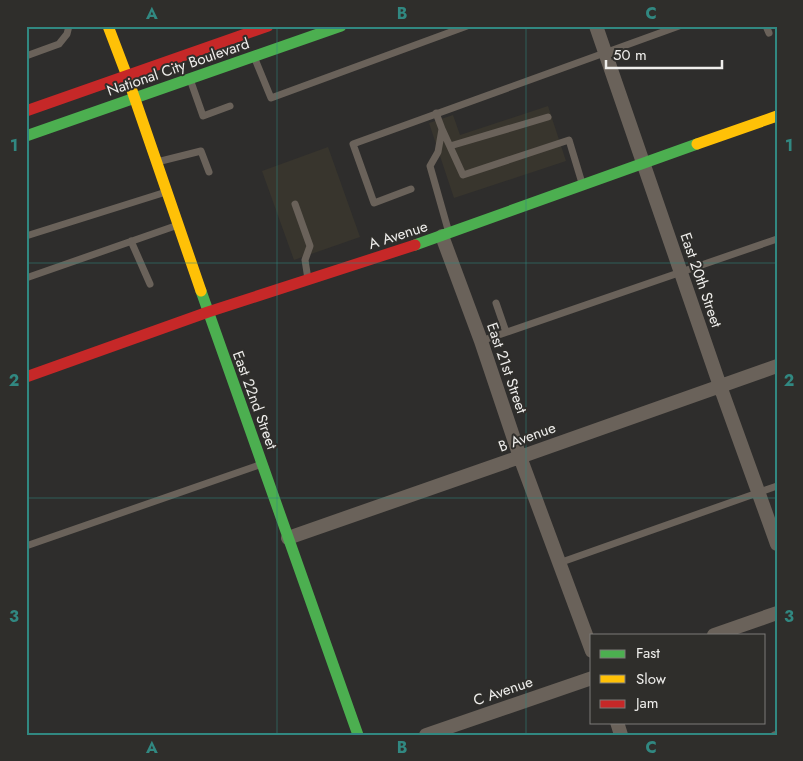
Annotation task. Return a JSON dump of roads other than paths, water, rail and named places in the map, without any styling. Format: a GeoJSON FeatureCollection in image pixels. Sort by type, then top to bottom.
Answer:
{"type":"FeatureCollection","features":[{"type":"Feature","properties":{"kind":"street","name":"East 22nd Street"},"geometry":{"type":"LineString","coordinates":[[108,26],[358,735]]}},
{"type":"Feature","properties":{"kind":"street","name":"National City Boulevard"},"geometry":{"type":"LineString","coordinates":[[26,111],[268,26]]}},
{"type":"Feature","properties":{"kind":"street","name":"National City Boulevard"},"geometry":{"type":"LineString","coordinates":[[26,136],[340,26]]}},
{"type":"Feature","properties":{"kind":"street","name":"East 20th Street"},"geometry":{"type":"LineString","coordinates":[[596,26],[720,386],[777,544]]}},
{"type":"Feature","properties":{"kind":"street","name":"A Avenue"},"geometry":{"type":"LineString","coordinates":[[26,377],[208,312],[445,235],[777,116]]}},
{"type":"Feature","properties":{"kind":"street","name":"East 21st Street"},"geometry":{"type":"LineString","coordinates":[[445,235],[520,457],[590,646]]}},
{"type":"Feature","properties":{"kind":"street","name":"B Avenue"},"geometry":{"type":"LineString","coordinates":[[288,538],[777,366]]}},
{"type":"Feature","properties":{"kind":"street"},"geometry":{"type":"LineString","coordinates":[[717,634],[777,612]]}},
{"type":"Feature","properties":{"kind":"street","name":"C Avenue"},"geometry":{"type":"LineString","coordinates":[[426,735],[590,679]]}},
{"type":"Feature","properties":{"kind":"lane"},"geometry":{"type":"LineString","coordinates":[[26,56],[59,44],[67,34],[68,26]]}},
{"type":"Feature","properties":{"kind":"lane"},"geometry":{"type":"LineString","coordinates":[[254,56],[271,98],[467,26]]}},
{"type":"Feature","properties":{"kind":"lane"},"geometry":{"type":"LineString","coordinates":[[410,189],[374,203],[353,144],[679,26]]}},
{"type":"Feature","properties":{"kind":"lane"},"geometry":{"type":"LineString","coordinates":[[190,79],[203,116],[230,106]]}},
{"type":"Feature","properties":{"kind":"lane"},"geometry":{"type":"LineString","coordinates":[[436,113],[462,175],[569,140],[582,185]]}},
{"type":"Feature","properties":{"kind":"lane"},"geometry":{"type":"LineString","coordinates":[[450,146],[548,117]]}},
{"type":"Feature","properties":{"kind":"lane"},"geometry":{"type":"LineString","coordinates":[[442,129],[438,152],[430,166],[445,235]]}},
{"type":"Feature","properties":{"kind":"lane"},"geometry":{"type":"LineString","coordinates":[[156,162],[200,151],[209,172]]}},
{"type":"Feature","properties":{"kind":"lane"},"geometry":{"type":"LineString","coordinates":[[26,236],[167,192]]}},
{"type":"Feature","properties":{"kind":"lane"},"geometry":{"type":"LineString","coordinates":[[294,204],[310,246],[305,260],[308,279]]}},
{"type":"Feature","properties":{"kind":"lane"},"geometry":{"type":"LineString","coordinates":[[26,278],[178,224]]}},
{"type":"Feature","properties":{"kind":"lane"},"geometry":{"type":"LineString","coordinates":[[481,341],[777,239]]}},
{"type":"Feature","properties":{"kind":"lane"},"geometry":{"type":"LineString","coordinates":[[131,241],[150,284]]}},
{"type":"Feature","properties":{"kind":"lane"},"geometry":{"type":"LineString","coordinates":[[496,303],[506,332]]}},
{"type":"Feature","properties":{"kind":"lane"},"geometry":{"type":"LineString","coordinates":[[26,546],[262,464]]}},
{"type":"Feature","properties":{"kind":"lane"},"geometry":{"type":"LineString","coordinates":[[559,563],[777,486]]}}]}
